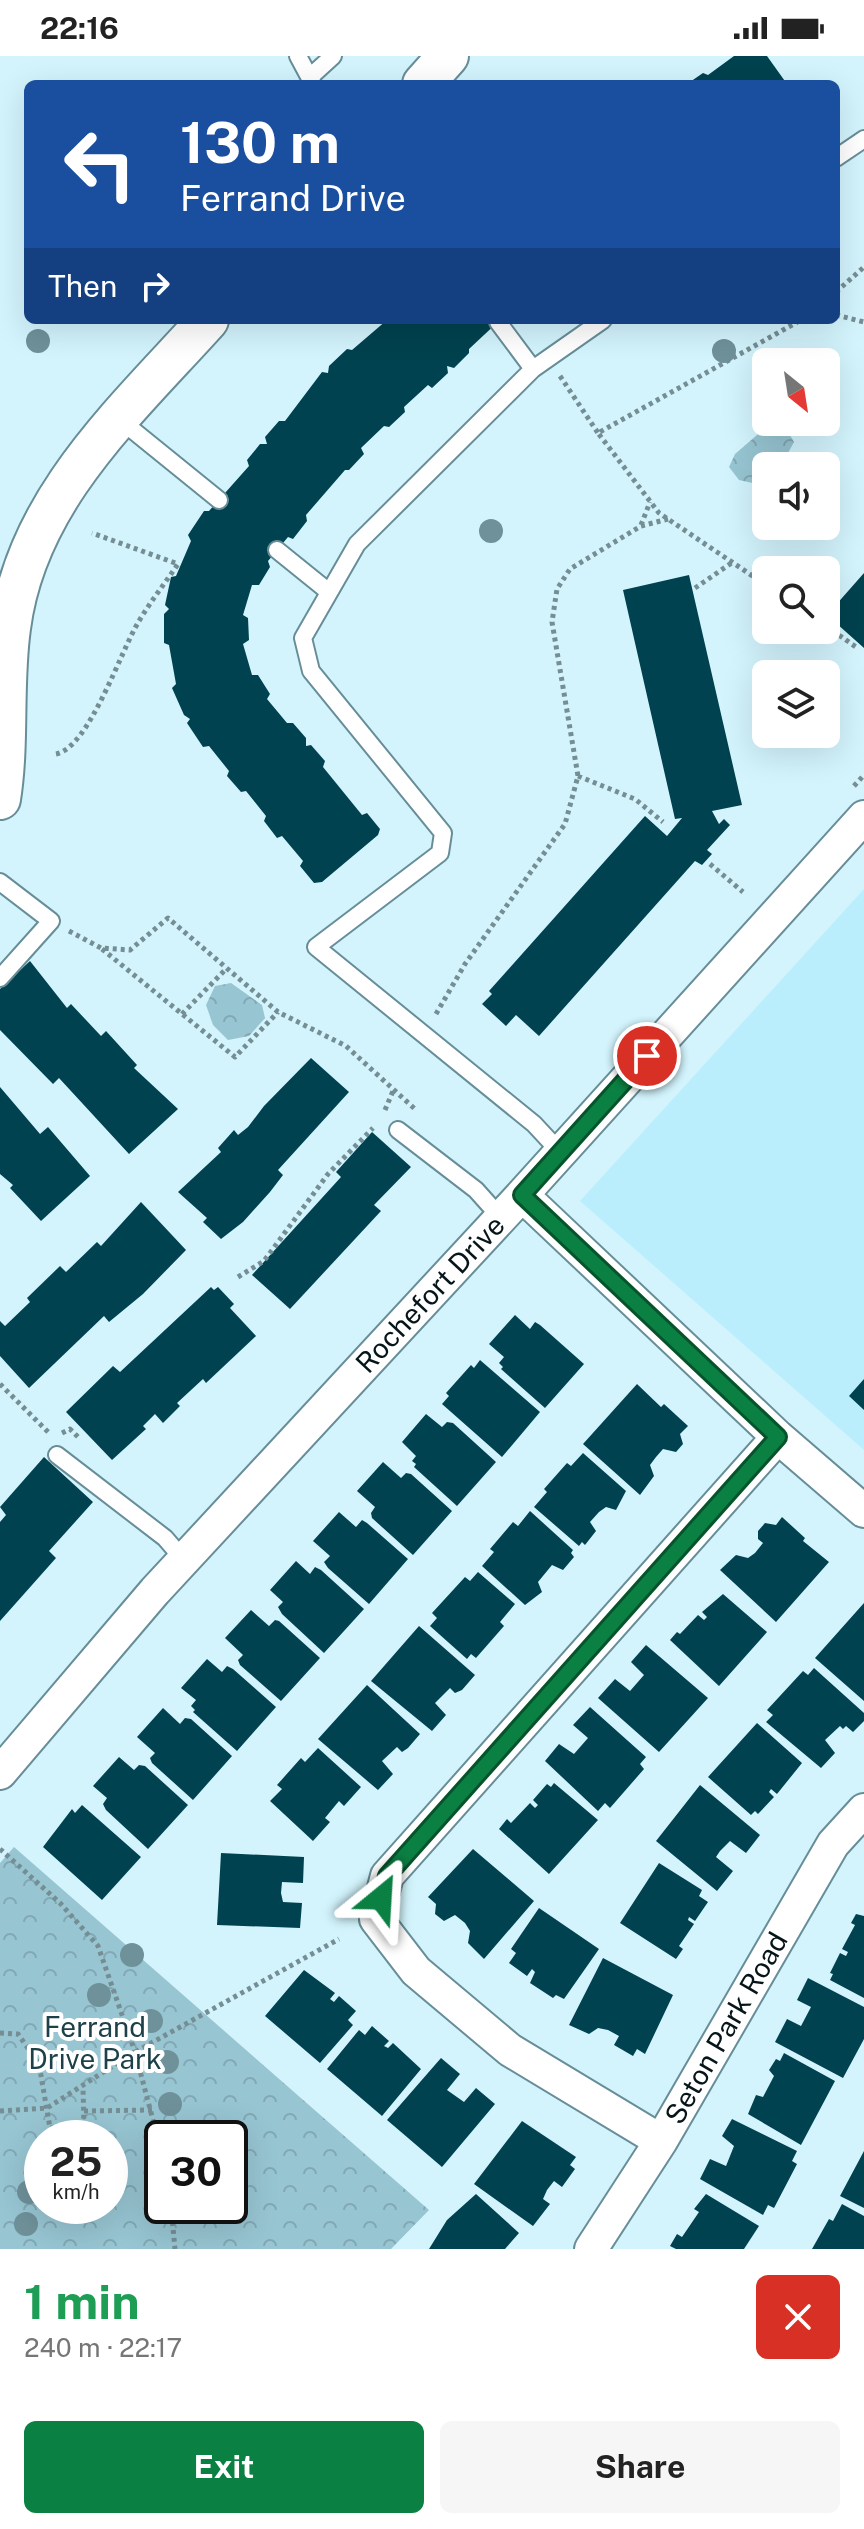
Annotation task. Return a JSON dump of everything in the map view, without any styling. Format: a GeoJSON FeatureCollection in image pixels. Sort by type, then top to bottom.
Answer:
{"type":"FeatureCollection","features":[{"type":"Feature","properties":{"kind":"street"},"geometry":{"type":"LineString","coordinates":[[427,80],[448,56]]}},
{"type":"Feature","properties":{"kind":"street"},"geometry":{"type":"LineString","coordinates":[[0,799],[7,743],[9,630],[33,541],[70,477],[204,324]]}},
{"type":"Feature","properties":{"kind":"street","name":"Rochefort Drive"},"geometry":{"type":"LineString","coordinates":[[0,1773],[184,1560],[501,1218],[864,817]]}},
{"type":"Feature","properties":{"kind":"street"},"geometry":{"type":"LineString","coordinates":[[522,1195],[778,1437],[864,1511]]}},
{"type":"Feature","properties":{"kind":"street"},"geometry":{"type":"LineString","coordinates":[[661,2141],[510,2050],[416,1971],[376,1919],[387,1876],[778,1437]]}},
{"type":"Feature","properties":{"kind":"street","name":"Seton Park Road"},"geometry":{"type":"LineString","coordinates":[[591,2249],[661,2141],[833,1844],[864,1810]]}},
{"type":"Feature","properties":{"kind":"lane"},"geometry":{"type":"LineString","coordinates":[[299,56],[312,80],[333,56]]}},
{"type":"Feature","properties":{"kind":"lane"},"geometry":{"type":"LineString","coordinates":[[840,155],[864,139]]}},
{"type":"Feature","properties":{"kind":"lane"},"geometry":{"type":"LineString","coordinates":[[499,324],[533,369]]}},
{"type":"Feature","properties":{"kind":"lane"},"geometry":{"type":"LineString","coordinates":[[560,1152],[534,1124],[316,947],[440,853],[443,833],[311,671],[303,638],[357,544],[533,369],[597,324]]}},
{"type":"Feature","properties":{"kind":"lane"},"geometry":{"type":"LineString","coordinates":[[119,419],[219,500]]}},
{"type":"Feature","properties":{"kind":"lane"},"geometry":{"type":"LineString","coordinates":[[277,550],[329,592]]}},
{"type":"Feature","properties":{"kind":"lane"},"geometry":{"type":"LineString","coordinates":[[0,882],[51,921],[0,978]]}},
{"type":"Feature","properties":{"kind":"lane"},"geometry":{"type":"LineString","coordinates":[[398,1130],[476,1190],[501,1218]]}},
{"type":"Feature","properties":{"kind":"lane"},"geometry":{"type":"LineString","coordinates":[[57,1455],[165,1538],[184,1560]]}},
{"type":"Feature","properties":{"kind":"path"},"geometry":{"type":"LineString","coordinates":[[840,288],[864,267]]}},
{"type":"Feature","properties":{"kind":"path"},"geometry":{"type":"LineString","coordinates":[[840,316],[864,322]]}},
{"type":"Feature","properties":{"kind":"path"},"geometry":{"type":"LineString","coordinates":[[598,433],[794,324]]}},
{"type":"Feature","properties":{"kind":"path"},"geometry":{"type":"LineString","coordinates":[[548,358],[598,433],[650,502],[668,519],[752,575]]}},
{"type":"Feature","properties":{"kind":"path"},"geometry":{"type":"LineString","coordinates":[[641,526],[650,502]]}},
{"type":"Feature","properties":{"kind":"path"},"geometry":{"type":"LineString","coordinates":[[423,1034],[465,964],[565,824],[578,776],[552,622],[557,589],[570,569],[641,526],[668,519]]}},
{"type":"Feature","properties":{"kind":"path"},"geometry":{"type":"LineString","coordinates":[[56,754],[65,753],[84,730],[138,622],[178,564],[92,533]]}},
{"type":"Feature","properties":{"kind":"path"},"geometry":{"type":"LineString","coordinates":[[695,588],[733,562]]}},
{"type":"Feature","properties":{"kind":"path"},"geometry":{"type":"LineString","coordinates":[[840,636],[856,647]]}},
{"type":"Feature","properties":{"kind":"path"},"geometry":{"type":"LineString","coordinates":[[578,776],[635,799],[663,822]]}},
{"type":"Feature","properties":{"kind":"path"},"geometry":{"type":"LineString","coordinates":[[710,864],[743,892]]}},
{"type":"Feature","properties":{"kind":"path"},"geometry":{"type":"LineString","coordinates":[[101,948],[130,950],[168,918],[225,970],[278,1012],[346,1046],[417,1112]]}},
{"type":"Feature","properties":{"kind":"path"},"geometry":{"type":"LineString","coordinates":[[51,921],[101,948],[235,1057],[278,1012]]}},
{"type":"Feature","properties":{"kind":"path"},"geometry":{"type":"LineString","coordinates":[[182,1014],[225,970]]}},
{"type":"Feature","properties":{"kind":"path"},"geometry":{"type":"LineString","coordinates":[[238,1277],[264,1261],[328,1174],[380,1122],[393,1091]]}},
{"type":"Feature","properties":{"kind":"path"},"geometry":{"type":"LineString","coordinates":[[0,1849],[60,1903],[98,1946],[135,2052],[154,2120]]}},
{"type":"Feature","properties":{"kind":"path"},"geometry":{"type":"LineString","coordinates":[[0,2111],[47,2108],[135,2052],[339,1939]]}},
{"type":"Feature","properties":{"kind":"path"},"geometry":{"type":"LineString","coordinates":[[0,2033],[18,2034],[39,2064],[50,2128],[84,2125],[83,2086]]}},
{"type":"Feature","properties":{"kind":"path"},"geometry":{"type":"LineString","coordinates":[[84,2111],[152,2110]]}},
{"type":"Feature","properties":{"kind":"path"},"geometry":{"type":"LineString","coordinates":[[173,2224],[175,2249]]}},
{"type":"Feature","properties":{"kind":"shaded area"},"geometry":{"type":"Polygon","coordinates":[[[864,889],[864,1450],[580,1201],[864,889]]]}},
{"type":"Feature","properties":{"kind":"green space"},"geometry":{"type":"Polygon","coordinates":[[[756,436],[791,436],[794,442],[789,452],[752,452],[752,483],[739,480],[729,467],[735,454],[756,436]]]}},
{"type":"Feature","properties":{"kind":"green space"},"geometry":{"type":"Polygon","coordinates":[[[231,983],[262,1005],[265,1018],[249,1036],[228,1040],[213,1025],[206,1005],[215,986],[231,983]]]}},
{"type":"Feature","properties":{"kind":"green space","name":"Ferrand Drive Park"},"geometry":{"type":"Polygon","coordinates":[[[14,1847],[429,2210],[391,2249],[0,2249],[0,1863],[14,1847]]]}},
{"type":"Feature","properties":{"kind":"building"},"geometry":{"type":"Polygon","coordinates":[[[734,56],[767,56],[784,80],[693,80],[703,73],[708,75],[734,56]]]}},
{"type":"Feature","properties":{"kind":"building"},"geometry":{"type":"Polygon","coordinates":[[[382,324],[496,324],[454,368],[447,366],[448,373],[432,388],[428,385],[404,407],[405,412],[389,427],[384,426],[361,448],[364,454],[349,470],[345,470],[306,515],[307,521],[293,539],[288,537],[268,561],[270,567],[259,585],[252,585],[243,615],[248,618],[249,640],[243,644],[252,675],[258,675],[270,694],[267,699],[287,723],[293,723],[306,738],[306,746],[311,745],[325,761],[323,767],[362,815],[367,813],[380,829],[378,835],[322,882],[314,883],[300,866],[303,861],[282,836],[277,838],[264,821],[266,816],[246,791],[241,792],[227,776],[229,771],[209,746],[203,747],[187,723],[190,719],[184,715],[172,688],[176,684],[169,645],[164,643],[164,614],[169,609],[165,605],[171,577],[176,576],[191,541],[188,535],[204,511],[209,511],[249,466],[247,460],[260,444],[267,444],[265,437],[279,421],[285,421],[322,372],[328,373],[329,366],[347,349],[352,350],[382,324]]]}},
{"type":"Feature","properties":{"kind":"building"},"geometry":{"type":"Polygon","coordinates":[[[864,573],[864,648],[840,627],[840,600],[864,573]]]}},
{"type":"Feature","properties":{"kind":"building"},"geometry":{"type":"Polygon","coordinates":[[[689,575],[742,805],[712,811],[719,824],[724,819],[730,825],[707,850],[712,854],[702,865],[695,861],[539,1036],[516,1015],[506,1026],[482,1004],[492,994],[489,991],[645,816],[667,836],[682,818],[675,819],[623,590],[689,575]]]}},
{"type":"Feature","properties":{"kind":"building"},"geometry":{"type":"Polygon","coordinates":[[[30,961],[67,1008],[71,1004],[101,1036],[106,1031],[137,1065],[134,1068],[178,1109],[129,1154],[59,1078],[53,1084],[0,1030],[0,989],[30,961]]]}},
{"type":"Feature","properties":{"kind":"building"},"geometry":{"type":"Polygon","coordinates":[[[311,1058],[349,1092],[278,1170],[283,1175],[270,1192],[243,1222],[221,1239],[203,1222],[207,1218],[178,1192],[221,1152],[218,1148],[234,1130],[238,1135],[248,1127],[311,1058]]]}},
{"type":"Feature","properties":{"kind":"building"},"geometry":{"type":"Polygon","coordinates":[[[0,1087],[40,1134],[48,1127],[90,1176],[41,1221],[10,1188],[13,1185],[0,1174],[0,1087]]]}},
{"type":"Feature","properties":{"kind":"building"},"geometry":{"type":"Polygon","coordinates":[[[372,1132],[411,1167],[374,1205],[381,1211],[290,1309],[252,1275],[341,1177],[336,1172],[372,1132]]]}},
{"type":"Feature","properties":{"kind":"building"},"geometry":{"type":"Polygon","coordinates":[[[141,1202],[186,1250],[143,1294],[109,1322],[104,1316],[29,1388],[0,1356],[0,1321],[5,1326],[30,1302],[27,1298],[60,1266],[66,1272],[97,1242],[101,1246],[141,1202]]]}},
{"type":"Feature","properties":{"kind":"building"},"geometry":{"type":"Polygon","coordinates":[[[211,1287],[214,1290],[218,1287],[234,1304],[230,1308],[256,1336],[206,1383],[203,1379],[177,1403],[180,1406],[163,1423],[155,1414],[143,1426],[146,1429],[112,1460],[66,1412],[113,1366],[120,1372],[211,1287]]]}},
{"type":"Feature","properties":{"kind":"building"},"geometry":{"type":"Polygon","coordinates":[[[515,1315],[530,1329],[535,1322],[540,1325],[584,1364],[545,1408],[501,1369],[503,1367],[499,1363],[504,1357],[489,1344],[515,1315]]]}},
{"type":"Feature","properties":{"kind":"building"},"geometry":{"type":"Polygon","coordinates":[[[480,1360],[540,1412],[502,1457],[442,1404],[449,1396],[446,1393],[471,1365],[474,1368],[480,1360]]]}},
{"type":"Feature","properties":{"kind":"building"},"geometry":{"type":"Polygon","coordinates":[[[864,1379],[864,1410],[849,1396],[864,1379]]]}},
{"type":"Feature","properties":{"kind":"building"},"geometry":{"type":"Polygon","coordinates":[[[637,1384],[661,1407],[664,1404],[688,1426],[680,1434],[683,1444],[676,1452],[663,1449],[650,1465],[654,1476],[640,1495],[583,1444],[637,1384]]]}},
{"type":"Feature","properties":{"kind":"building"},"geometry":{"type":"Polygon","coordinates":[[[426,1414],[442,1427],[447,1422],[453,1423],[496,1462],[457,1506],[414,1467],[416,1464],[412,1461],[416,1456],[402,1442],[426,1414]]]}},
{"type":"Feature","properties":{"kind":"building"},"geometry":{"type":"Polygon","coordinates":[[[583,1453],[626,1491],[616,1510],[606,1507],[590,1522],[596,1531],[585,1545],[582,1542],[579,1546],[534,1507],[547,1492],[544,1489],[567,1463],[571,1466],[583,1453]]]}},
{"type":"Feature","properties":{"kind":"building"},"geometry":{"type":"Polygon","coordinates":[[[44,1457],[93,1502],[49,1551],[56,1558],[0,1621],[0,1522],[6,1515],[0,1507],[44,1457]]]}},
{"type":"Feature","properties":{"kind":"building"},"geometry":{"type":"Polygon","coordinates":[[[383,1462],[401,1478],[406,1473],[411,1474],[452,1511],[413,1555],[372,1518],[375,1507],[357,1491],[383,1462]]]}},
{"type":"Feature","properties":{"kind":"building"},"geometry":{"type":"Polygon","coordinates":[[[530,1511],[573,1550],[571,1553],[574,1557],[563,1570],[552,1565],[538,1582],[542,1592],[525,1605],[482,1566],[494,1552],[490,1549],[513,1522],[518,1526],[530,1511]]]}},
{"type":"Feature","properties":{"kind":"building"},"geometry":{"type":"Polygon","coordinates":[[[339,1512],[356,1527],[362,1520],[367,1523],[408,1559],[369,1604],[328,1568],[324,1562],[330,1556],[313,1541],[339,1512]]]}},
{"type":"Feature","properties":{"kind":"building"},"geometry":{"type":"Polygon","coordinates":[[[782,1517],[805,1538],[803,1541],[829,1562],[776,1622],[720,1570],[736,1555],[748,1558],[755,1553],[763,1543],[758,1539],[758,1531],[765,1523],[776,1525],[782,1517]]]}},
{"type":"Feature","properties":{"kind":"building"},"geometry":{"type":"Polygon","coordinates":[[[296,1561],[310,1574],[315,1567],[321,1570],[364,1609],[324,1653],[282,1614],[278,1607],[283,1602],[270,1590],[296,1561]]]}},
{"type":"Feature","properties":{"kind":"building"},"geometry":{"type":"Polygon","coordinates":[[[478,1572],[515,1604],[500,1622],[504,1626],[476,1658],[471,1654],[467,1659],[430,1626],[437,1618],[432,1613],[465,1577],[470,1581],[478,1572]]]}},
{"type":"Feature","properties":{"kind":"building"},"geometry":{"type":"Polygon","coordinates":[[[723,1594],[767,1632],[719,1686],[670,1640],[698,1615],[704,1620],[707,1617],[702,1612],[723,1594]]]}},
{"type":"Feature","properties":{"kind":"building"},"geometry":{"type":"Polygon","coordinates":[[[864,1603],[864,1701],[815,1658],[864,1603]]]}},
{"type":"Feature","properties":{"kind":"building"},"geometry":{"type":"Polygon","coordinates":[[[251,1610],[269,1626],[275,1620],[279,1621],[320,1658],[281,1701],[240,1665],[238,1660],[243,1655],[225,1638],[251,1610]]]}},
{"type":"Feature","properties":{"kind":"building"},"geometry":{"type":"Polygon","coordinates":[[[419,1626],[475,1675],[462,1690],[455,1693],[450,1688],[435,1703],[446,1715],[432,1731],[371,1681],[419,1626]]]}},
{"type":"Feature","properties":{"kind":"building"},"geometry":{"type":"Polygon","coordinates":[[[646,1645],[708,1698],[659,1752],[598,1698],[615,1679],[630,1691],[644,1675],[631,1662],[646,1645]]]}},
{"type":"Feature","properties":{"kind":"building"},"geometry":{"type":"Polygon","coordinates":[[[207,1659],[222,1672],[227,1666],[233,1669],[276,1707],[237,1751],[193,1712],[195,1710],[191,1706],[196,1700],[181,1688],[207,1659]]]}},
{"type":"Feature","properties":{"kind":"building"},"geometry":{"type":"Polygon","coordinates":[[[814,1668],[864,1713],[864,1721],[853,1732],[846,1726],[843,1729],[840,1726],[825,1740],[835,1753],[821,1768],[766,1722],[773,1715],[767,1710],[803,1671],[808,1675],[814,1668]]]}},
{"type":"Feature","properties":{"kind":"building"},"geometry":{"type":"Polygon","coordinates":[[[367,1685],[420,1734],[408,1748],[402,1752],[397,1747],[382,1761],[393,1774],[378,1790],[318,1739],[367,1685]]]}},
{"type":"Feature","properties":{"kind":"building"},"geometry":{"type":"Polygon","coordinates":[[[590,1707],[646,1757],[640,1764],[644,1769],[610,1808],[605,1803],[598,1811],[545,1761],[559,1744],[574,1754],[588,1738],[573,1725],[590,1707]]]}},
{"type":"Feature","properties":{"kind":"building"},"geometry":{"type":"Polygon","coordinates":[[[163,1708],[180,1724],[185,1718],[191,1719],[232,1756],[193,1800],[152,1763],[150,1758],[155,1753],[137,1737],[163,1708]]]}},
{"type":"Feature","properties":{"kind":"building"},"geometry":{"type":"Polygon","coordinates":[[[757,1723],[802,1763],[777,1794],[771,1789],[769,1792],[774,1797],[758,1814],[755,1811],[751,1815],[708,1777],[757,1723]]]}},
{"type":"Feature","properties":{"kind":"building"},"geometry":{"type":"Polygon","coordinates":[[[318,1748],[361,1787],[344,1806],[339,1801],[325,1818],[330,1822],[313,1841],[270,1801],[282,1789],[277,1785],[301,1758],[305,1762],[318,1748]]]}},
{"type":"Feature","properties":{"kind":"building"},"geometry":{"type":"Polygon","coordinates":[[[119,1757],[134,1770],[139,1765],[145,1766],[188,1805],[148,1849],[106,1810],[103,1804],[107,1798],[93,1786],[119,1757]]]}},
{"type":"Feature","properties":{"kind":"building"},"geometry":{"type":"Polygon","coordinates":[[[554,1783],[598,1820],[549,1874],[499,1829],[507,1819],[511,1823],[530,1803],[535,1808],[538,1805],[533,1800],[547,1784],[551,1787],[554,1783]]]}},
{"type":"Feature","properties":{"kind":"building"},"geometry":{"type":"Polygon","coordinates":[[[700,1785],[760,1835],[746,1853],[730,1841],[720,1851],[716,1857],[733,1871],[717,1891],[656,1841],[700,1785]]]}},
{"type":"Feature","properties":{"kind":"building"},"geometry":{"type":"Polygon","coordinates":[[[82,1805],[141,1857],[102,1900],[43,1847],[72,1809],[75,1813],[82,1805]]]}},
{"type":"Feature","properties":{"kind":"building"},"geometry":{"type":"Polygon","coordinates":[[[473,1849],[534,1901],[484,1959],[468,1943],[470,1931],[465,1923],[455,1915],[444,1921],[435,1914],[436,1904],[428,1897],[473,1849]]]}},
{"type":"Feature","properties":{"kind":"building"},"geometry":{"type":"Polygon","coordinates":[[[221,1853],[304,1857],[303,1883],[282,1882],[281,1893],[283,1902],[302,1903],[300,1928],[217,1925],[221,1853]]]}},
{"type":"Feature","properties":{"kind":"building"},"geometry":{"type":"Polygon","coordinates":[[[659,1863],[702,1890],[699,1896],[708,1902],[695,1921],[689,1917],[688,1920],[694,1924],[679,1946],[683,1949],[676,1959],[620,1923],[659,1863]]]}},
{"type":"Feature","properties":{"kind":"building"},"geometry":{"type":"Polygon","coordinates":[[[539,1908],[599,1949],[564,1999],[556,1995],[553,1998],[530,1983],[535,1972],[532,1969],[527,1976],[509,1963],[516,1953],[511,1949],[539,1908]]]}},
{"type":"Feature","properties":{"kind":"building"},"geometry":{"type":"Polygon","coordinates":[[[856,1914],[864,1916],[864,1998],[830,1980],[833,1974],[830,1973],[840,1953],[846,1956],[848,1952],[842,1949],[855,1925],[851,1923],[856,1914]]]}},
{"type":"Feature","properties":{"kind":"building"},"geometry":{"type":"Polygon","coordinates":[[[603,1958],[673,1995],[645,2054],[637,2049],[633,2056],[614,2045],[619,2036],[608,2030],[598,2028],[589,2034],[569,2025],[603,1958]]]}},
{"type":"Feature","properties":{"kind":"building"},"geometry":{"type":"Polygon","coordinates":[[[304,1970],[335,1993],[330,1999],[334,2002],[339,1996],[356,2011],[348,2020],[353,2025],[320,2063],[265,2016],[304,1970]]]}},
{"type":"Feature","properties":{"kind":"building"},"geometry":{"type":"Polygon","coordinates":[[[808,1978],[864,2007],[864,2039],[843,2078],[775,2042],[787,2019],[801,2026],[811,2007],[797,2000],[808,1978]]]}},
{"type":"Feature","properties":{"kind":"building"},"geometry":{"type":"Polygon","coordinates":[[[372,2026],[389,2041],[384,2046],[388,2048],[393,2043],[421,2069],[382,2116],[327,2069],[359,2030],[365,2035],[372,2026]]]}},
{"type":"Feature","properties":{"kind":"building"},"geometry":{"type":"Polygon","coordinates":[[[784,2053],[835,2081],[801,2145],[748,2114],[756,2095],[763,2097],[774,2076],[769,2070],[784,2053]]]}},
{"type":"Feature","properties":{"kind":"building"},"geometry":{"type":"Polygon","coordinates":[[[441,2058],[460,2074],[447,2090],[464,2102],[476,2088],[495,2104],[442,2167],[387,2120],[441,2058]]]}},
{"type":"Feature","properties":{"kind":"building"},"geometry":{"type":"Polygon","coordinates":[[[732,2119],[797,2151],[792,2161],[797,2164],[774,2208],[768,2205],[763,2215],[700,2179],[710,2159],[726,2166],[734,2146],[722,2136],[732,2119]]]}},
{"type":"Feature","properties":{"kind":"building"},"geometry":{"type":"Polygon","coordinates":[[[522,2121],[576,2157],[570,2165],[575,2169],[562,2187],[554,2181],[547,2190],[543,2199],[550,2204],[533,2226],[474,2184],[522,2121]]]}},
{"type":"Feature","properties":{"kind":"building"},"geometry":{"type":"Polygon","coordinates":[[[864,2151],[864,2208],[840,2196],[864,2151]]]}},
{"type":"Feature","properties":{"kind":"building"},"geometry":{"type":"Polygon","coordinates":[[[476,2194],[519,2233],[505,2249],[429,2249],[447,2220],[476,2194]]]}},
{"type":"Feature","properties":{"kind":"building"},"geometry":{"type":"Polygon","coordinates":[[[706,2194],[759,2226],[744,2249],[676,2249],[670,2246],[677,2234],[682,2237],[699,2212],[694,2209],[706,2194]]]}},
{"type":"Feature","properties":{"kind":"building"},"geometry":{"type":"Polygon","coordinates":[[[842,2204],[864,2216],[864,2249],[812,2249],[829,2219],[833,2221],[842,2204]]]}},
{"type":"Feature","properties":{"kind":"route"},"geometry":{"type":"LineString","coordinates":[[381,1898],[387,1876],[778,1437],[522,1195],[647,1056]]}}]}
